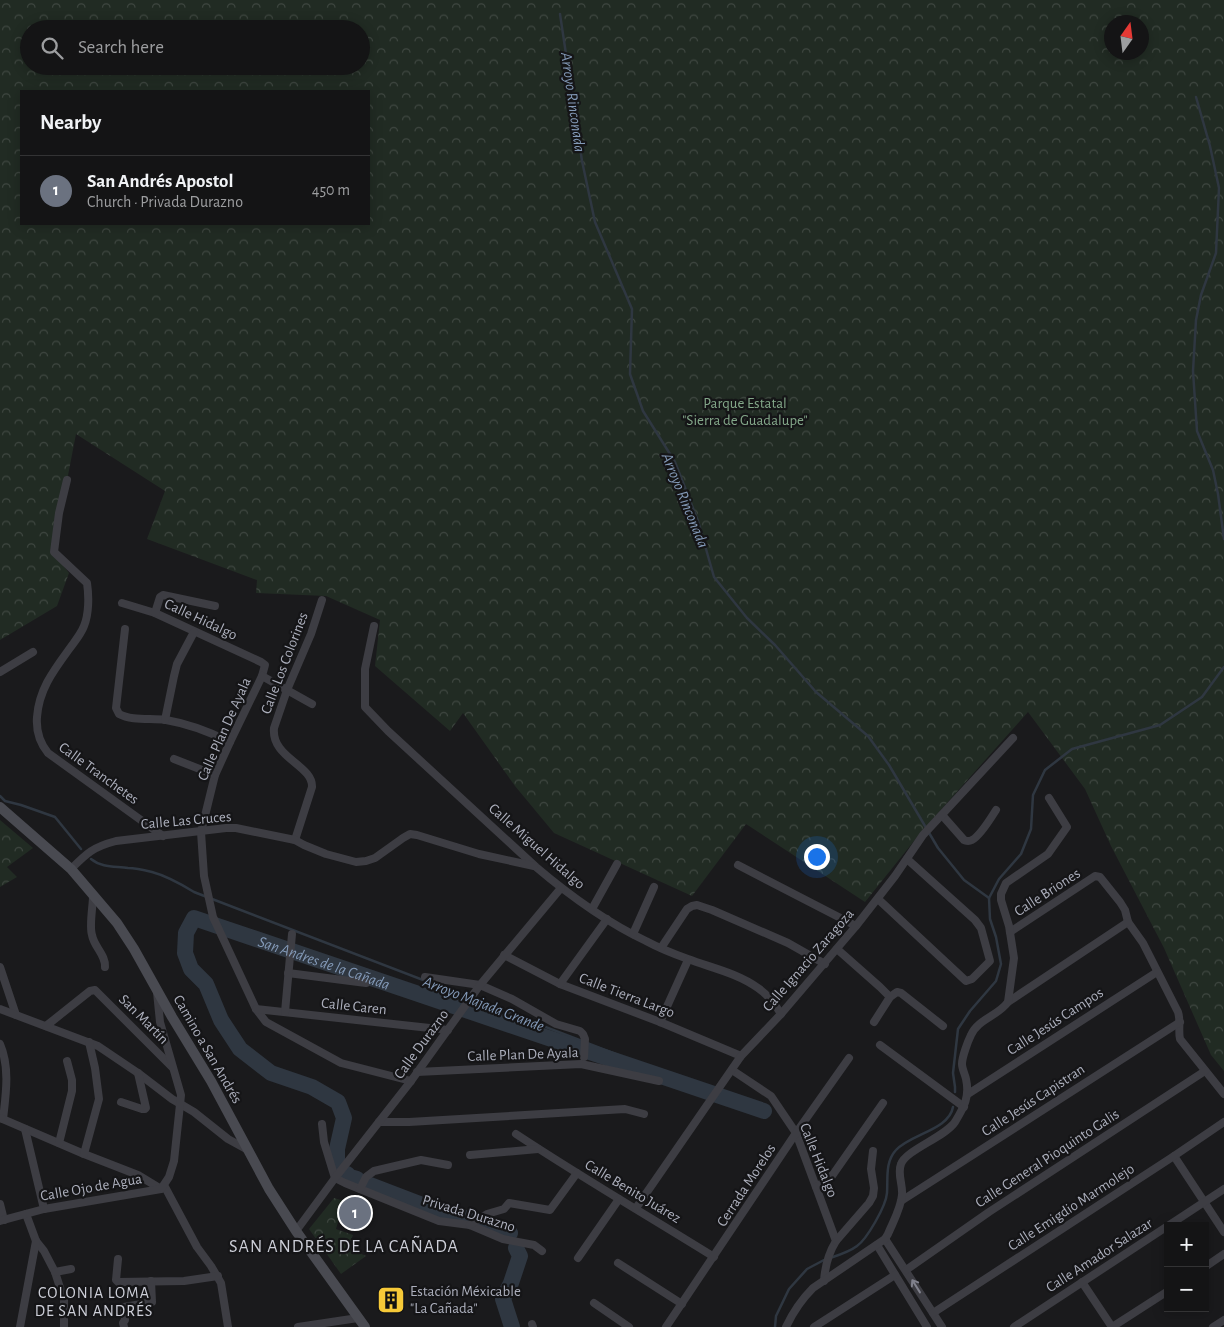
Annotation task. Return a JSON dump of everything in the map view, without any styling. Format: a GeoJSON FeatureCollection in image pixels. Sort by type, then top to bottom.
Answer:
{"type":"FeatureCollection","features":[{"type":"Feature","properties":{"kind":"street","name":"Calle Tranchetes"},"geometry":{"type":"LineString","coordinates":[[67,480],[59,513],[54,552],[87,584],[87,616],[80,634],[52,674],[40,696],[36,725],[38,736],[48,753],[162,836]]}},
{"type":"Feature","properties":{"kind":"street"},"geometry":{"type":"LineString","coordinates":[[155,613],[160,597],[163,595],[215,606]]}},
{"type":"Feature","properties":{"kind":"street","name":"Calle Los Colorines"},"geometry":{"type":"LineString","coordinates":[[295,840],[312,782],[310,776],[289,758],[276,743],[274,728],[287,690],[311,634],[322,600]]}},
{"type":"Feature","properties":{"kind":"street","name":"Calle Hidalgo"},"geometry":{"type":"LineString","coordinates":[[122,603],[155,613],[261,662],[265,666]]}},
{"type":"Feature","properties":{"kind":"street","name":"Calle Miguel Hidalgo"},"geometry":{"type":"LineString","coordinates":[[374,626],[365,669],[366,707],[388,732],[561,888],[633,934],[688,960],[739,978],[758,988],[769,998],[781,1014]]}},
{"type":"Feature","properties":{"kind":"street"},"geometry":{"type":"LineString","coordinates":[[125,629],[116,708],[118,714],[126,717],[165,720],[207,730],[230,742]]}},
{"type":"Feature","properties":{"kind":"street"},"geometry":{"type":"LineString","coordinates":[[165,720],[177,664],[194,632]]}},
{"type":"Feature","properties":{"kind":"street"},"geometry":{"type":"LineString","coordinates":[[0,672],[33,652]]}},
{"type":"Feature","properties":{"kind":"street","name":"Calle Plan De Ayala"},"geometry":{"type":"LineString","coordinates":[[265,666],[215,775],[201,832],[204,876],[214,917],[256,1010],[266,1022],[341,1063],[411,1081]]}},
{"type":"Feature","properties":{"kind":"street"},"geometry":{"type":"LineString","coordinates":[[262,676],[312,704]]}},
{"type":"Feature","properties":{"kind":"street","name":"Calle Ignacio Zaragoza"},"geometry":{"type":"LineString","coordinates":[[636,1208],[742,1056],[825,964],[878,899],[923,835],[1013,738]]}},
{"type":"Feature","properties":{"kind":"street"},"geometry":{"type":"LineString","coordinates":[[174,759],[215,775]]}},
{"type":"Feature","properties":{"kind":"street"},"geometry":{"type":"LineString","coordinates":[[1008,1002],[1014,958],[1010,932],[1001,897],[1006,884],[1048,854],[1067,827],[1050,798]]}},
{"type":"Feature","properties":{"kind":"street","name":"Camino a San Andrés"},"geometry":{"type":"LineString","coordinates":[[0,807],[71,869],[117,923],[211,1082],[269,1189],[296,1231],[365,1327]]}},
{"type":"Feature","properties":{"kind":"street"},"geometry":{"type":"LineString","coordinates":[[942,815],[964,840],[968,841],[972,840],[988,823],[996,810]]}},
{"type":"Feature","properties":{"kind":"street","name":"Calle Las Cruces"},"geometry":{"type":"LineString","coordinates":[[71,869],[93,848],[116,840],[226,828],[236,828],[295,840],[326,854],[356,862],[375,858],[410,834],[479,854],[536,867]]}},
{"type":"Feature","properties":{"kind":"street"},"geometry":{"type":"LineString","coordinates":[[878,899],[964,979],[969,981],[972,979],[990,961],[981,928],[976,920],[907,859]]}},
{"type":"Feature","properties":{"kind":"street"},"geometry":{"type":"LineString","coordinates":[[592,909],[617,864]]}},
{"type":"Feature","properties":{"kind":"street"},"geometry":{"type":"LineString","coordinates":[[738,865],[856,926]]}},
{"type":"Feature","properties":{"kind":"street","name":"Calle Briones"},"geometry":{"type":"LineString","coordinates":[[1010,932],[1095,876],[1100,877],[1120,902],[1125,910],[1128,922]]}},
{"type":"Feature","properties":{"kind":"street"},"geometry":{"type":"LineString","coordinates":[[633,934],[654,887]]}},
{"type":"Feature","properties":{"kind":"street","name":"Calle Durazno"},"geometry":{"type":"LineString","coordinates":[[296,1231],[411,1081],[480,985],[561,888]]}},
{"type":"Feature","properties":{"kind":"street"},"geometry":{"type":"LineString","coordinates":[[93,896],[91,935],[105,959],[106,967]]}},
{"type":"Feature","properties":{"kind":"street"},"geometry":{"type":"LineString","coordinates":[[661,948],[687,909],[692,906],[702,906],[788,944],[825,964]]}},
{"type":"Feature","properties":{"kind":"street"},"geometry":{"type":"LineString","coordinates":[[560,984],[607,919]]}},
{"type":"Feature","properties":{"kind":"street"},"geometry":{"type":"LineString","coordinates":[[786,1327],[806,1295],[885,1239],[901,1202],[900,1171],[903,1160],[952,1127],[964,1107],[968,1094],[962,1064],[971,1034],[977,1025],[1004,1008],[1008,1002],[1128,922],[1143,943],[1178,1012],[1180,1039],[1224,1094]]}},
{"type":"Feature","properties":{"kind":"street"},"geometry":{"type":"LineString","coordinates":[[285,1012],[292,934]]}},
{"type":"Feature","properties":{"kind":"street"},"geometry":{"type":"LineString","coordinates":[[837,949],[890,997]]}},
{"type":"Feature","properties":{"kind":"street","name":"Calle Tierra Largo"},"geometry":{"type":"LineString","coordinates":[[504,955],[560,984],[742,1056]]}},
{"type":"Feature","properties":{"kind":"street"},"geometry":{"type":"LineString","coordinates":[[660,1022],[688,960]]}},
{"type":"Feature","properties":{"kind":"street"},"geometry":{"type":"LineString","coordinates":[[0,967],[16,1015]]}},
{"type":"Feature","properties":{"kind":"street","name":"Calle Jesús Campos"},"geometry":{"type":"LineString","coordinates":[[968,1094],[1157,972]]}},
{"type":"Feature","properties":{"kind":"street"},"geometry":{"type":"LineString","coordinates":[[288,973],[366,983]]}},
{"type":"Feature","properties":{"kind":"street"},"geometry":{"type":"LineString","coordinates":[[425,977],[480,985],[512,998],[556,1024],[580,1031],[584,1034],[585,1039],[584,1057]]}},
{"type":"Feature","properties":{"kind":"street","name":"Calle Ojo de Agua"},"geometry":{"type":"LineString","coordinates":[[2,1220],[44,1209],[161,1188],[169,1177],[174,1161],[181,1095],[160,1022],[156,988]]}},
{"type":"Feature","properties":{"kind":"street","name":"San Martín"},"geometry":{"type":"LineString","coordinates":[[46,1026],[90,991],[94,990],[174,1069]]}},
{"type":"Feature","properties":{"kind":"street"},"geometry":{"type":"LineString","coordinates":[[874,1022],[895,992],[901,993],[943,1026]]}},
{"type":"Feature","properties":{"kind":"street"},"geometry":{"type":"LineString","coordinates":[[0,1009],[98,1046],[172,1099],[194,1112],[228,1139],[248,1150]]}},
{"type":"Feature","properties":{"kind":"street","name":"Calle Caren"},"geometry":{"type":"LineString","coordinates":[[256,1010],[448,1030]]}},
{"type":"Feature","properties":{"kind":"street","name":"Calle Jesús Capistran"},"geometry":{"type":"LineString","coordinates":[[901,1202],[1180,1022]]}},
{"type":"Feature","properties":{"kind":"street"},"geometry":{"type":"LineString","coordinates":[[84,1154],[99,1099],[89,1042]]}},
{"type":"Feature","properties":{"kind":"street"},"geometry":{"type":"LineString","coordinates":[[0,1044],[3,1051],[7,1085],[2,1118],[84,1154],[138,1174],[161,1188],[165,1187],[197,1247],[218,1276],[221,1283],[228,1327]]}},
{"type":"Feature","properties":{"kind":"street"},"geometry":{"type":"LineString","coordinates":[[880,1045],[964,1107]]}},
{"type":"Feature","properties":{"kind":"street","name":"Cerrada Morelos"},"geometry":{"type":"LineString","coordinates":[[666,1327],[796,1133],[849,1058]]}},
{"type":"Feature","properties":{"kind":"street"},"geometry":{"type":"LineString","coordinates":[[59,1143],[73,1085],[67,1061]]}},
{"type":"Feature","properties":{"kind":"street","name":"Calle Plan De Ayala"},"geometry":{"type":"LineString","coordinates":[[416,1072],[580,1064],[659,1081]]}},
{"type":"Feature","properties":{"kind":"street","name":"Calle Hidalgo"},"geometry":{"type":"LineString","coordinates":[[732,1070],[770,1096],[796,1133],[836,1241]]}},
{"type":"Feature","properties":{"kind":"street","name":"Calle General Pioquinto Galis"},"geometry":{"type":"LineString","coordinates":[[906,1270],[997,1207],[1205,1070]]}},
{"type":"Feature","properties":{"kind":"street"},"geometry":{"type":"LineString","coordinates":[[121,1102],[142,1109],[146,1108],[138,1073]]}},
{"type":"Feature","properties":{"kind":"street"},"geometry":{"type":"LineString","coordinates":[[816,1187],[831,1177],[883,1103]]}},
{"type":"Feature","properties":{"kind":"street"},"geometry":{"type":"LineString","coordinates":[[379,1122],[409,1122],[625,1109],[644,1114]]}},
{"type":"Feature","properties":{"kind":"street","name":"Calle Emigdio Marmolejo"},"geometry":{"type":"LineString","coordinates":[[933,1313],[1224,1122]]}},
{"type":"Feature","properties":{"kind":"street"},"geometry":{"type":"LineString","coordinates":[[322,1124],[324,1142],[335,1178]]}},
{"type":"Feature","properties":{"kind":"street"},"geometry":{"type":"LineString","coordinates":[[25,1129],[44,1209]]}},
{"type":"Feature","properties":{"kind":"street","name":"Calle Benito Juárez"},"geometry":{"type":"LineString","coordinates":[[516,1134],[577,1174],[714,1257]]}},
{"type":"Feature","properties":{"kind":"street"},"geometry":{"type":"LineString","coordinates":[[470,1154],[538,1149]]}},
{"type":"Feature","properties":{"kind":"street"},"geometry":{"type":"LineString","coordinates":[[824,1281],[828,1255],[836,1241],[869,1204],[873,1196],[874,1188],[871,1169],[873,1151]]}},
{"type":"Feature","properties":{"kind":"street"},"geometry":{"type":"LineString","coordinates":[[1174,1156],[1224,1232]]}},
{"type":"Feature","properties":{"kind":"street"},"geometry":{"type":"LineString","coordinates":[[360,1189],[366,1177],[374,1171],[421,1160],[448,1165]]}},
{"type":"Feature","properties":{"kind":"street"},"geometry":{"type":"LineString","coordinates":[[470,1225],[487,1214],[504,1209],[509,1203],[550,1210],[577,1174]]}},
{"type":"Feature","properties":{"kind":"street","name":"Privada Durazno"},"geometry":{"type":"LineString","coordinates":[[335,1178],[439,1221],[470,1225],[503,1238],[534,1246],[542,1251]]}},
{"type":"Feature","properties":{"kind":"street","name":"Calle Amador Salazar"},"geometry":{"type":"LineString","coordinates":[[1014,1327],[1224,1189]]}},
{"type":"Feature","properties":{"kind":"street"},"geometry":{"type":"LineString","coordinates":[[578,1258],[619,1199]]}},
{"type":"Feature","properties":{"kind":"street"},"geometry":{"type":"LineString","coordinates":[[0,1204],[2,1220]]}},
{"type":"Feature","properties":{"kind":"street"},"geometry":{"type":"LineString","coordinates":[[26,1214],[36,1241],[44,1251],[55,1272],[64,1300],[64,1327]]}},
{"type":"Feature","properties":{"kind":"street"},"geometry":{"type":"LineString","coordinates":[[885,1239],[942,1327]]}},
{"type":"Feature","properties":{"kind":"street"},"geometry":{"type":"LineString","coordinates":[[20,1327],[36,1241]]}},
{"type":"Feature","properties":{"kind":"street"},"geometry":{"type":"LineString","coordinates":[[877,1245],[923,1325]]}},
{"type":"Feature","properties":{"kind":"street"},"geometry":{"type":"LineString","coordinates":[[1209,1264],[1224,1254]]}},
{"type":"Feature","properties":{"kind":"street"},"geometry":{"type":"LineString","coordinates":[[118,1259],[116,1281],[184,1281],[218,1276]]}},
{"type":"Feature","properties":{"kind":"street"},"geometry":{"type":"LineString","coordinates":[[618,1263],[682,1304]]}},
{"type":"Feature","properties":{"kind":"street"},"geometry":{"type":"LineString","coordinates":[[55,1272],[71,1269]]}},
{"type":"Feature","properties":{"kind":"street"},"geometry":{"type":"LineString","coordinates":[[814,1327],[895,1275]]}},
{"type":"Feature","properties":{"kind":"street"},"geometry":{"type":"LineString","coordinates":[[124,1327],[125,1307],[152,1302],[151,1282]]}},
{"type":"Feature","properties":{"kind":"street"},"geometry":{"type":"LineString","coordinates":[[1082,1282],[1112,1327],[1164,1294]]}},
{"type":"Feature","properties":{"kind":"street"},"geometry":{"type":"LineString","coordinates":[[594,1303],[629,1327]]}},
{"type":"Feature","properties":{"kind":"street"},"geometry":{"type":"LineString","coordinates":[[298,1327],[358,1318]]}},
{"type":"Feature","properties":{"kind":"street"},"geometry":{"type":"LineString","coordinates":[[1214,1327],[1224,1320]]}},
{"type":"Feature","properties":{"kind":"green space","name":"Parque Estatal \"Sierra de Guadalupe\""},"geometry":{"type":"Polygon","coordinates":[[[0,0],[1224,0],[1224,1071],[1211,1055],[1164,948],[1111,846],[1085,789],[1028,712],[922,831],[865,902],[746,824],[692,896],[554,833],[515,786],[463,713],[450,731],[375,666],[380,620],[326,596],[256,593],[257,580],[147,539],[165,491],[76,434],[53,553],[69,573],[57,606],[0,640],[0,0]]]}},
{"type":"Feature","properties":{"kind":"green space"},"geometry":{"type":"Polygon","coordinates":[[[0,820],[33,848],[7,867],[17,877],[0,887],[0,820]]]}},
{"type":"Feature","properties":{"kind":"green space"},"geometry":{"type":"Polygon","coordinates":[[[334,1198],[344,1201],[336,1229],[353,1235],[348,1248],[366,1256],[341,1274],[309,1229],[334,1198]]]}},
{"type":"Feature","properties":{"kind":"waterway","name":"Arroyo Rinconada"},"geometry":{"type":"LineString","coordinates":[[560,14],[582,161],[595,222],[632,309],[630,374],[643,411],[675,462],[698,521],[714,577],[747,618],[775,645],[816,692],[868,736],[889,765],[938,848],[964,880],[989,898]]}},
{"type":"Feature","properties":{"kind":"waterway","name":"Arroyo Rinconada"},"geometry":{"type":"LineString","coordinates":[[1196,97],[1210,146],[1219,188],[1216,253],[1201,295],[1196,320],[1193,371],[1197,431],[1213,470],[1224,539]]}},
{"type":"Feature","properties":{"kind":"waterway","name":"Arroyo Rinconada"},"geometry":{"type":"LineString","coordinates":[[955,1092],[953,1073],[958,1029],[970,1011],[996,981],[1001,964],[996,937],[990,919],[989,898],[999,879],[1021,854],[1031,829],[1033,795],[1045,770],[1072,749],[1160,725],[1202,697],[1224,667]]}},
{"type":"Feature","properties":{"kind":"waterway","name":"Arroyo Majada Grande"},"geometry":{"type":"LineString","coordinates":[[0,796],[5,801],[55,817],[81,849]]}},
{"type":"Feature","properties":{"kind":"waterway","name":"Arroyo Majada Grande"},"geometry":{"type":"LineString","coordinates":[[91,859],[104,865],[140,869],[163,876],[194,892],[582,1041]]}},
{"type":"Feature","properties":{"kind":"waterway","name":"San Andres de la Cañada"},"geometry":{"type":"LineString","coordinates":[[337,1163],[337,1149],[344,1118],[338,1102],[312,1087],[271,1073],[240,1049],[221,1020],[206,984],[191,969],[185,953],[186,933],[194,918],[764,1111]]}},
{"type":"Feature","properties":{"kind":"waterway","name":"Arroyo Majada Grande"},"geometry":{"type":"LineString","coordinates":[[587,1043],[713,1092]]}},
{"type":"Feature","properties":{"kind":"waterway","name":"Arroyo Majada Grande"},"geometry":{"type":"LineString","coordinates":[[718,1094],[764,1111]]}},
{"type":"Feature","properties":{"kind":"waterway","name":"Arroyo Rinconada"},"geometry":{"type":"LineString","coordinates":[[830,1258],[857,1246],[871,1230],[886,1199],[890,1160],[896,1150],[944,1121],[950,1115],[953,1107]]}},
{"type":"Feature","properties":{"kind":"waterway","name":"San Andres de la Cañada"},"geometry":{"type":"LineString","coordinates":[[347,1174],[357,1179]]}},
{"type":"Feature","properties":{"kind":"waterway","name":"San Andres de la Cañada"},"geometry":{"type":"LineString","coordinates":[[370,1185],[430,1208],[468,1219]]}},
{"type":"Feature","properties":{"kind":"waterway","name":"San Andres de la Cañada"},"geometry":{"type":"LineString","coordinates":[[485,1223],[510,1233]]}},
{"type":"Feature","properties":{"kind":"waterway","name":"San Andres de la Cañada"},"geometry":{"type":"LineString","coordinates":[[512,1327],[503,1299],[511,1283],[520,1256],[516,1248]]}},
{"type":"Feature","properties":{"kind":"waterway","name":"Arroyo Rinconada"},"geometry":{"type":"LineString","coordinates":[[775,1327],[776,1316],[789,1289],[807,1269],[824,1260]]}},
{"type":"Feature","properties":{"kind":"place","name":"San Andrés Apostol"},"geometry":{"type":"Point","coordinates":[355,1213]}},
{"type":"Feature","properties":{"kind":"place","name":"Estación Méxicable \"La Cañada\""},"geometry":{"type":"Point","coordinates":[391,1300]}},
{"type":"Feature","properties":{"kind":"district","name":"SAN ANDRÉS DE LA CAÑADA"},"geometry":{"type":"Point","coordinates":[344,1246]}},
{"type":"Feature","properties":{"kind":"district","name":"COLONIA LOMA DE SAN ANDRÉS"},"geometry":{"type":"Point","coordinates":[94,1301]}}]}
